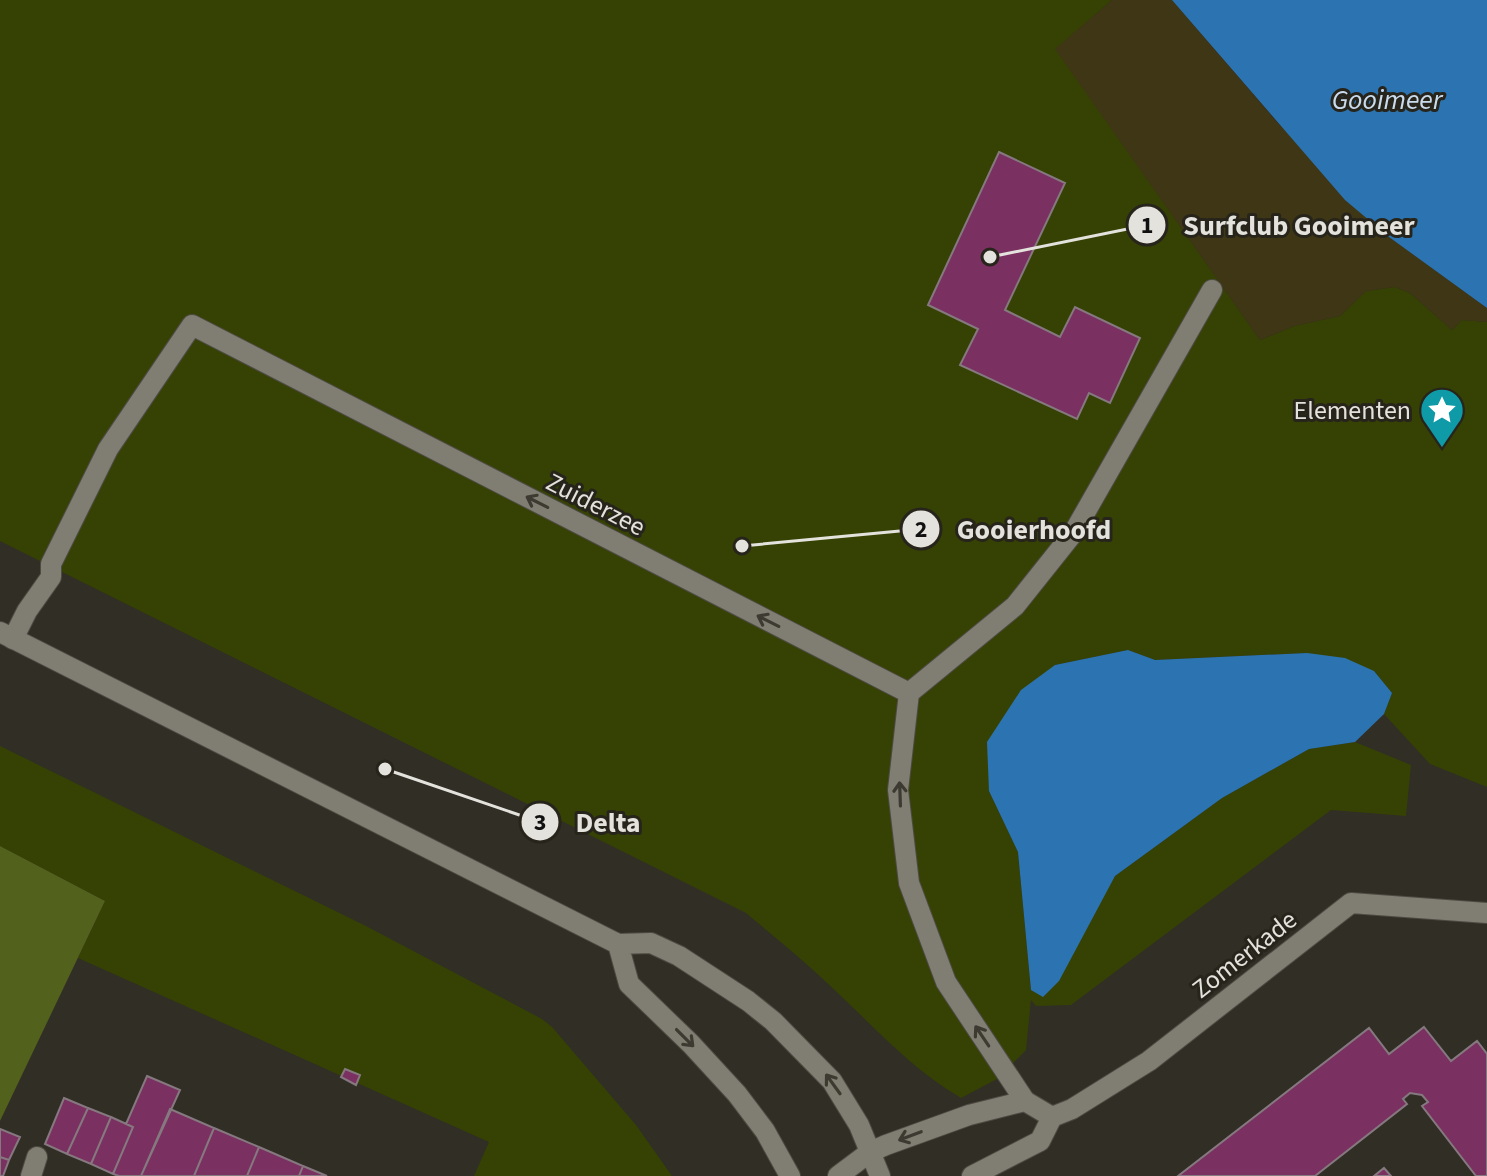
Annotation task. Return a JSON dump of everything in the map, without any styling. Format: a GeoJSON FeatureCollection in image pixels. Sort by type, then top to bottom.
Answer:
{"type":"FeatureCollection","features":[{"type":"Feature","properties":{"kind":"street"},"geometry":{"type":"LineString","coordinates":[[1052,1117],[1025,1101],[946,982],[909,883],[898,790],[909,693],[1015,606],[1074,532],[1212,290]]}},
{"type":"Feature","properties":{"kind":"street","name":"Zuiderzee"},"geometry":{"type":"LineString","coordinates":[[880,1176],[859,1125],[832,1081],[773,1021],[737,993],[679,956],[651,943],[618,944],[6,636],[51,577],[51,564],[108,449],[192,325],[909,693]]}},
{"type":"Feature","properties":{"kind":"street","name":"Zomerkade"},"geometry":{"type":"LineString","coordinates":[[972,1176],[1040,1141],[1052,1117],[1072,1109],[1149,1061],[1351,903],[1487,913]]}},
{"type":"Feature","properties":{"kind":"street"},"geometry":{"type":"LineString","coordinates":[[618,944],[629,984],[737,1094],[765,1131],[790,1176]]}},
{"type":"Feature","properties":{"kind":"street"},"geometry":{"type":"LineString","coordinates":[[838,1176],[870,1152],[969,1115],[1025,1101]]}},
{"type":"Feature","properties":{"kind":"green space"},"geometry":{"type":"Polygon","coordinates":[[[0,0],[1112,0],[1056,49],[1260,340],[1294,326],[1340,316],[1366,291],[1395,287],[1410,293],[1452,330],[1462,320],[1487,322],[1487,787],[1430,764],[1384,714],[1392,693],[1374,671],[1307,653],[1155,660],[1128,650],[1055,665],[989,791],[1018,852],[1031,990],[1086,926],[1115,876],[1222,798],[1309,749],[1355,742],[1411,765],[1406,816],[1331,810],[1071,1005],[1036,1006],[1031,1000],[1026,1050],[997,1079],[961,1098],[907,1058],[746,913],[0,541],[0,0]]]}},
{"type":"Feature","properties":{"kind":"green space"},"geometry":{"type":"Polygon","coordinates":[[[0,746],[366,926],[542,1019],[636,1125],[672,1176],[474,1176],[489,1142],[78,958],[105,901],[0,846],[0,746]]]}},
{"type":"Feature","properties":{"kind":"green space"},"geometry":{"type":"Polygon","coordinates":[[[0,846],[105,901],[0,1121],[0,846]]]}},
{"type":"Feature","properties":{"kind":"sand"},"geometry":{"type":"Polygon","coordinates":[[[1112,0],[1172,0],[1276,121],[1389,237],[1487,308],[1487,322],[1462,320],[1452,330],[1410,293],[1395,287],[1366,291],[1340,316],[1294,326],[1260,340],[1055,49],[1112,0]]]}},
{"type":"Feature","properties":{"kind":"water","name":"Gooimeer"},"geometry":{"type":"Polygon","coordinates":[[[1172,0],[1487,0],[1487,308],[1389,237],[1345,200],[1172,0]]]}},
{"type":"Feature","properties":{"kind":"water"},"geometry":{"type":"Polygon","coordinates":[[[1128,650],[1155,660],[1307,653],[1345,658],[1374,671],[1392,693],[1384,714],[1355,742],[1309,749],[1222,798],[1115,876],[1059,981],[1043,997],[1031,990],[1018,852],[989,791],[987,742],[1021,690],[1055,665],[1128,650]]]}},
{"type":"Feature","properties":{"kind":"building"},"geometry":{"type":"Polygon","coordinates":[[[999,152],[1065,183],[1005,310],[1060,337],[1075,307],[1140,338],[1110,403],[1089,393],[1077,419],[960,365],[978,329],[928,305],[999,152]]]}},
{"type":"Feature","properties":{"kind":"building"},"geometry":{"type":"Polygon","coordinates":[[[1424,1027],[1451,1061],[1477,1041],[1487,1054],[1487,1176],[1476,1176],[1422,1106],[1428,1102],[1422,1095],[1410,1093],[1403,1099],[1407,1104],[1315,1176],[1178,1176],[1369,1028],[1389,1054],[1424,1027]]]}},
{"type":"Feature","properties":{"kind":"building"},"geometry":{"type":"Polygon","coordinates":[[[345,1069],[360,1075],[356,1085],[341,1077],[345,1069]]]}},
{"type":"Feature","properties":{"kind":"building"},"geometry":{"type":"Polygon","coordinates":[[[147,1076],[180,1090],[141,1176],[119,1176],[113,1174],[133,1127],[126,1124],[147,1076]]]}},
{"type":"Feature","properties":{"kind":"building"},"geometry":{"type":"Polygon","coordinates":[[[64,1098],[88,1108],[67,1154],[45,1144],[64,1098]]]}},
{"type":"Feature","properties":{"kind":"building"},"geometry":{"type":"Polygon","coordinates":[[[88,1108],[111,1117],[91,1164],[67,1154],[88,1108]]]}},
{"type":"Feature","properties":{"kind":"building"},"geometry":{"type":"Polygon","coordinates":[[[170,1109],[214,1128],[194,1176],[141,1176],[170,1109]]]}},
{"type":"Feature","properties":{"kind":"building"},"geometry":{"type":"Polygon","coordinates":[[[111,1117],[133,1127],[113,1174],[91,1164],[111,1117]]]}},
{"type":"Feature","properties":{"kind":"building"},"geometry":{"type":"Polygon","coordinates":[[[214,1128],[259,1147],[247,1176],[194,1176],[214,1128]]]}},
{"type":"Feature","properties":{"kind":"building"},"geometry":{"type":"Polygon","coordinates":[[[0,1129],[20,1137],[9,1160],[0,1157],[0,1129]]]}},
{"type":"Feature","properties":{"kind":"building"},"geometry":{"type":"Polygon","coordinates":[[[259,1147],[303,1166],[299,1176],[247,1176],[259,1147]]]}},
{"type":"Feature","properties":{"kind":"building"},"geometry":{"type":"Polygon","coordinates":[[[0,1157],[9,1160],[3,1176],[0,1176],[0,1157]]]}},
{"type":"Feature","properties":{"kind":"building"},"geometry":{"type":"Polygon","coordinates":[[[303,1166],[327,1176],[299,1176],[303,1166]]]}},
{"type":"Feature","properties":{"kind":"building"},"geometry":{"type":"Polygon","coordinates":[[[1384,1168],[1391,1176],[1374,1176],[1384,1168]]]}},
{"type":"Feature","properties":{"kind":"place","name":"Surfclub Gooimeer"},"geometry":{"type":"Point","coordinates":[990,257]}},
{"type":"Feature","properties":{"kind":"place","name":"Elementen"},"geometry":{"type":"Point","coordinates":[1442,449]}},
{"type":"Feature","properties":{"kind":"place","name":"Gooierhoofd"},"geometry":{"type":"Point","coordinates":[742,546]}},
{"type":"Feature","properties":{"kind":"place","name":"Delta"},"geometry":{"type":"Point","coordinates":[385,769]}}]}
